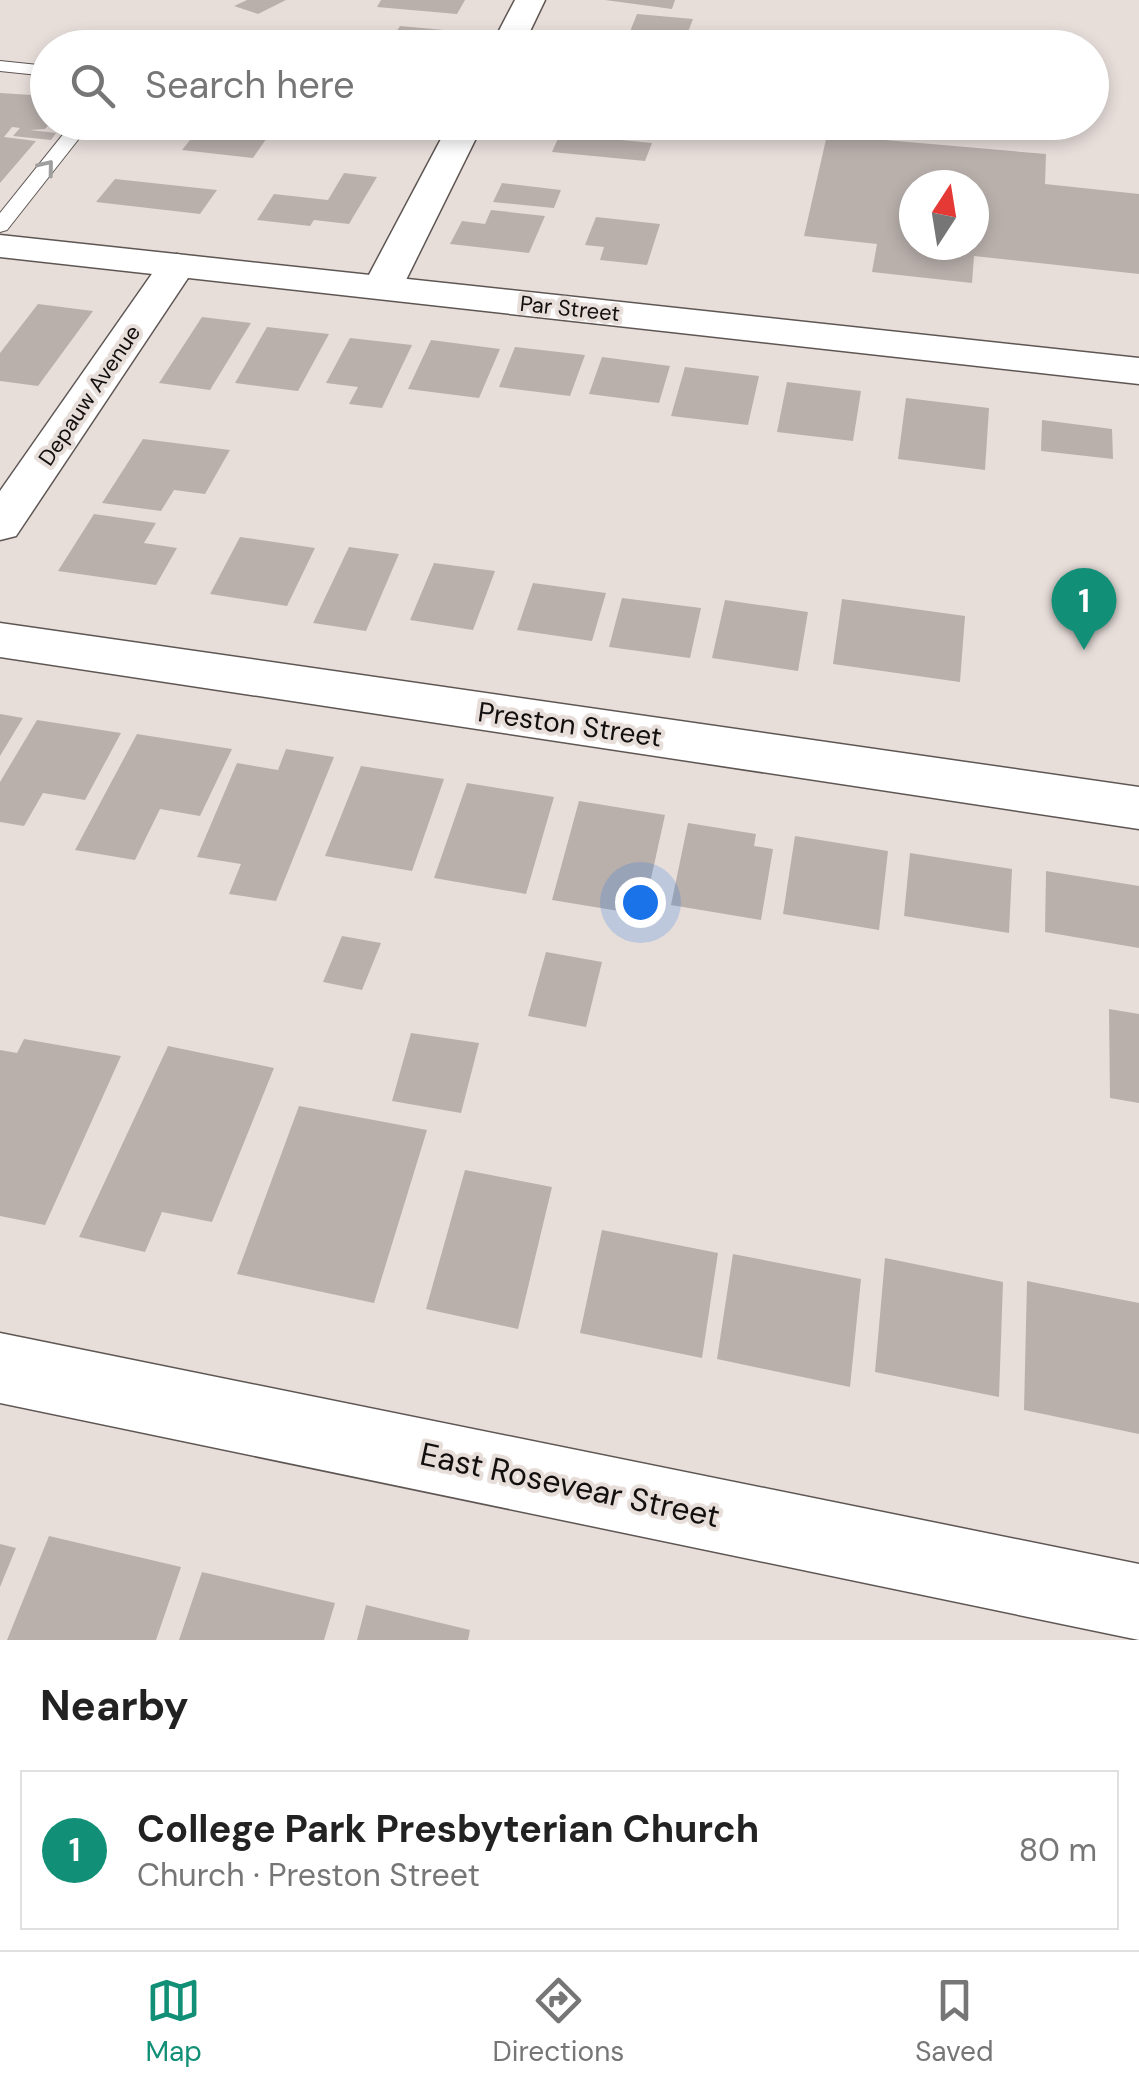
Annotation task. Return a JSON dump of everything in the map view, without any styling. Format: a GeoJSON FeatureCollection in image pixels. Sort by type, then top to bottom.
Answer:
{"type":"FeatureCollection","features":[{"type":"Feature","properties":{"kind":"street"},"geometry":{"type":"LineString","coordinates":[[515,30],[530,0]]}},
{"type":"Feature","properties":{"kind":"street"},"geometry":{"type":"LineString","coordinates":[[382,288],[459,140]]}},
{"type":"Feature","properties":{"kind":"street","name":"Par Street"},"geometry":{"type":"LineString","coordinates":[[4,228],[177,266],[1139,370]]}},
{"type":"Feature","properties":{"kind":"street","name":"Depauw Avenue"},"geometry":{"type":"LineString","coordinates":[[0,525],[177,266]]}},
{"type":"Feature","properties":{"kind":"street","name":"Preston Street"},"geometry":{"type":"LineString","coordinates":[[0,640],[1139,808]]}},
{"type":"Feature","properties":{"kind":"street","name":"East Rosevear Street"},"geometry":{"type":"LineString","coordinates":[[0,1368],[1139,1603]]}},
{"type":"Feature","properties":{"kind":"lane"},"geometry":{"type":"LineString","coordinates":[[0,66],[30,69]]}},
{"type":"Feature","properties":{"kind":"lane"},"geometry":{"type":"LineString","coordinates":[[4,228],[70,140]]}},
{"type":"Feature","properties":{"kind":"building"},"geometry":{"type":"Polygon","coordinates":[[[247,0],[286,0],[258,14],[234,6],[247,0]]]}},
{"type":"Feature","properties":{"kind":"building"},"geometry":{"type":"Polygon","coordinates":[[[381,0],[465,0],[457,14],[377,7],[381,0]]]}},
{"type":"Feature","properties":{"kind":"building"},"geometry":{"type":"Polygon","coordinates":[[[605,0],[675,0],[672,9],[605,0]]]}},
{"type":"Feature","properties":{"kind":"building"},"geometry":{"type":"Polygon","coordinates":[[[637,14],[693,19],[689,30],[631,30],[637,14]]]}},
{"type":"Feature","properties":{"kind":"building"},"geometry":{"type":"Polygon","coordinates":[[[400,26],[444,30],[397,30],[400,26]]]}},
{"type":"Feature","properties":{"kind":"building"},"geometry":{"type":"Polygon","coordinates":[[[0,93],[30,95],[30,138],[13,136],[20,128],[12,127],[4,137],[36,141],[0,183],[0,93]]]}},
{"type":"Feature","properties":{"kind":"building"},"geometry":{"type":"Polygon","coordinates":[[[190,140],[265,140],[253,158],[182,150],[190,140]]]}},
{"type":"Feature","properties":{"kind":"building"},"geometry":{"type":"Polygon","coordinates":[[[557,140],[652,143],[645,161],[552,152],[557,140]]]}},
{"type":"Feature","properties":{"kind":"building"},"geometry":{"type":"Polygon","coordinates":[[[826,140],[885,140],[1046,154],[1045,184],[1139,194],[1139,274],[989,258],[989,170],[899,170],[899,260],[974,260],[972,283],[872,272],[877,244],[804,236],[826,140]]]}},
{"type":"Feature","properties":{"kind":"building"},"geometry":{"type":"Polygon","coordinates":[[[344,173],[377,177],[349,224],[314,220],[310,226],[257,220],[274,194],[328,200],[344,173]]]}},
{"type":"Feature","properties":{"kind":"building"},"geometry":{"type":"Polygon","coordinates":[[[115,179],[217,190],[200,214],[96,202],[115,179]]]}},
{"type":"Feature","properties":{"kind":"building"},"geometry":{"type":"Polygon","coordinates":[[[502,183],[561,190],[554,208],[493,202],[502,183]]]}},
{"type":"Feature","properties":{"kind":"building"},"geometry":{"type":"Polygon","coordinates":[[[491,210],[545,216],[529,253],[450,244],[462,221],[485,224],[491,210]]]}},
{"type":"Feature","properties":{"kind":"building"},"geometry":{"type":"Polygon","coordinates":[[[596,217],[660,224],[647,265],[600,260],[604,247],[585,245],[596,217]]]}},
{"type":"Feature","properties":{"kind":"building"},"geometry":{"type":"Polygon","coordinates":[[[38,304],[93,311],[38,386],[0,381],[0,353],[38,304]]]}},
{"type":"Feature","properties":{"kind":"building"},"geometry":{"type":"Polygon","coordinates":[[[202,317],[251,323],[210,390],[159,383],[202,317]]]}},
{"type":"Feature","properties":{"kind":"building"},"geometry":{"type":"Polygon","coordinates":[[[267,327],[329,334],[298,391],[235,383],[267,327]]]}},
{"type":"Feature","properties":{"kind":"building"},"geometry":{"type":"Polygon","coordinates":[[[350,338],[412,345],[382,408],[349,404],[358,387],[326,383],[350,338]]]}},
{"type":"Feature","properties":{"kind":"building"},"geometry":{"type":"Polygon","coordinates":[[[431,340],[500,349],[479,398],[408,389],[431,340]]]}},
{"type":"Feature","properties":{"kind":"building"},"geometry":{"type":"Polygon","coordinates":[[[515,347],[585,355],[570,396],[499,387],[515,347]]]}},
{"type":"Feature","properties":{"kind":"building"},"geometry":{"type":"Polygon","coordinates":[[[602,357],[670,366],[659,403],[589,394],[602,357]]]}},
{"type":"Feature","properties":{"kind":"building"},"geometry":{"type":"Polygon","coordinates":[[[685,367],[759,376],[748,425],[671,416],[685,367]]]}},
{"type":"Feature","properties":{"kind":"building"},"geometry":{"type":"Polygon","coordinates":[[[787,382],[861,391],[853,441],[777,432],[787,382]]]}},
{"type":"Feature","properties":{"kind":"building"},"geometry":{"type":"Polygon","coordinates":[[[906,398],[989,408],[985,470],[898,459],[906,398]]]}},
{"type":"Feature","properties":{"kind":"building"},"geometry":{"type":"Polygon","coordinates":[[[1042,420],[1112,429],[1113,459],[1041,451],[1042,420]]]}},
{"type":"Feature","properties":{"kind":"building"},"geometry":{"type":"Polygon","coordinates":[[[143,439],[230,450],[205,494],[174,490],[161,511],[102,503],[143,439]]]}},
{"type":"Feature","properties":{"kind":"building"},"geometry":{"type":"Polygon","coordinates":[[[94,514],[156,523],[144,543],[177,548],[156,585],[58,571],[94,514]]]}},
{"type":"Feature","properties":{"kind":"building"},"geometry":{"type":"Polygon","coordinates":[[[240,537],[315,548],[287,606],[210,594],[240,537]]]}},
{"type":"Feature","properties":{"kind":"building"},"geometry":{"type":"Polygon","coordinates":[[[349,547],[399,554],[366,631],[313,623],[349,547]]]}},
{"type":"Feature","properties":{"kind":"building"},"geometry":{"type":"Polygon","coordinates":[[[434,563],[495,571],[473,630],[410,620],[434,563]]]}},
{"type":"Feature","properties":{"kind":"building"},"geometry":{"type":"Polygon","coordinates":[[[533,583],[606,593],[592,641],[517,630],[533,583]]]}},
{"type":"Feature","properties":{"kind":"building"},"geometry":{"type":"Polygon","coordinates":[[[622,598],[701,608],[690,658],[609,647],[622,598]]]}},
{"type":"Feature","properties":{"kind":"building"},"geometry":{"type":"Polygon","coordinates":[[[842,599],[965,616],[960,682],[833,664],[842,599]]]}},
{"type":"Feature","properties":{"kind":"building"},"geometry":{"type":"Polygon","coordinates":[[[725,600],[808,612],[798,671],[712,658],[725,600]]]}},
{"type":"Feature","properties":{"kind":"building"},"geometry":{"type":"Polygon","coordinates":[[[0,714],[23,718],[0,756],[0,714]]]}},
{"type":"Feature","properties":{"kind":"building"},"geometry":{"type":"Polygon","coordinates":[[[37,720],[121,733],[85,800],[43,793],[24,826],[0,822],[0,782],[37,720]]]}},
{"type":"Feature","properties":{"kind":"building"},"geometry":{"type":"Polygon","coordinates":[[[137,734],[232,749],[200,816],[160,809],[135,860],[75,850],[137,734]]]}},
{"type":"Feature","properties":{"kind":"building"},"geometry":{"type":"Polygon","coordinates":[[[286,749],[334,757],[276,901],[229,894],[241,864],[197,857],[237,763],[278,770],[286,749]]]}},
{"type":"Feature","properties":{"kind":"building"},"geometry":{"type":"Polygon","coordinates":[[[361,766],[444,779],[412,871],[325,856],[361,766]]]}},
{"type":"Feature","properties":{"kind":"building"},"geometry":{"type":"Polygon","coordinates":[[[467,783],[554,797],[526,894],[434,878],[467,783]]]}},
{"type":"Feature","properties":{"kind":"building"},"geometry":{"type":"Polygon","coordinates":[[[579,801],[665,815],[643,915],[552,900],[579,801]]]}},
{"type":"Feature","properties":{"kind":"building"},"geometry":{"type":"Polygon","coordinates":[[[688,823],[756,834],[754,846],[773,849],[761,920],[671,905],[688,823]]]}},
{"type":"Feature","properties":{"kind":"building"},"geometry":{"type":"Polygon","coordinates":[[[795,836],[888,851],[879,930],[783,914],[795,836]]]}},
{"type":"Feature","properties":{"kind":"building"},"geometry":{"type":"Polygon","coordinates":[[[910,853],[1012,869],[1009,933],[904,916],[910,853]]]}},
{"type":"Feature","properties":{"kind":"building"},"geometry":{"type":"Polygon","coordinates":[[[1046,871],[1139,886],[1139,948],[1045,932],[1046,871]]]}},
{"type":"Feature","properties":{"kind":"building"},"geometry":{"type":"Polygon","coordinates":[[[342,936],[381,943],[362,990],[323,982],[342,936]]]}},
{"type":"Feature","properties":{"kind":"building"},"geometry":{"type":"Polygon","coordinates":[[[546,952],[602,962],[586,1027],[528,1016],[546,952]]]}},
{"type":"Feature","properties":{"kind":"building"},"geometry":{"type":"Polygon","coordinates":[[[1109,1009],[1139,1014],[1139,1103],[1110,1098],[1109,1009]]]}},
{"type":"Feature","properties":{"kind":"building"},"geometry":{"type":"Polygon","coordinates":[[[411,1033],[479,1043],[461,1113],[392,1101],[411,1033]]]}},
{"type":"Feature","properties":{"kind":"building"},"geometry":{"type":"Polygon","coordinates":[[[24,1039],[121,1056],[45,1225],[0,1216],[0,1050],[17,1053],[24,1039]]]}},
{"type":"Feature","properties":{"kind":"building"},"geometry":{"type":"Polygon","coordinates":[[[168,1046],[274,1068],[212,1222],[162,1212],[145,1252],[79,1237],[168,1046]]]}},
{"type":"Feature","properties":{"kind":"building"},"geometry":{"type":"Polygon","coordinates":[[[299,1106],[427,1130],[374,1303],[237,1274],[299,1106]]]}},
{"type":"Feature","properties":{"kind":"building"},"geometry":{"type":"Polygon","coordinates":[[[465,1170],[552,1187],[518,1329],[426,1309],[465,1170]]]}},
{"type":"Feature","properties":{"kind":"building"},"geometry":{"type":"Polygon","coordinates":[[[602,1230],[718,1253],[702,1358],[580,1333],[602,1230]]]}},
{"type":"Feature","properties":{"kind":"building"},"geometry":{"type":"Polygon","coordinates":[[[733,1254],[861,1279],[850,1387],[717,1359],[733,1254]]]}},
{"type":"Feature","properties":{"kind":"building"},"geometry":{"type":"Polygon","coordinates":[[[885,1258],[1003,1282],[999,1397],[875,1372],[885,1258]]]}},
{"type":"Feature","properties":{"kind":"building"},"geometry":{"type":"Polygon","coordinates":[[[1027,1281],[1139,1303],[1139,1434],[1024,1410],[1027,1281]]]}},
{"type":"Feature","properties":{"kind":"building"},"geometry":{"type":"Polygon","coordinates":[[[49,1536],[181,1567],[156,1640],[7,1640],[49,1536]]]}},
{"type":"Feature","properties":{"kind":"building"},"geometry":{"type":"Polygon","coordinates":[[[0,1544],[16,1548],[0,1587],[0,1544]]]}},
{"type":"Feature","properties":{"kind":"building"},"geometry":{"type":"Polygon","coordinates":[[[202,1572],[335,1603],[324,1640],[179,1640],[202,1572]]]}},
{"type":"Feature","properties":{"kind":"building"},"geometry":{"type":"Polygon","coordinates":[[[366,1605],[470,1630],[468,1640],[357,1640],[366,1605]]]}},
{"type":"Feature","properties":{"kind":"place","name":"College Park Presbyterian Church"},"geometry":{"type":"Point","coordinates":[1084,650]}}]}
